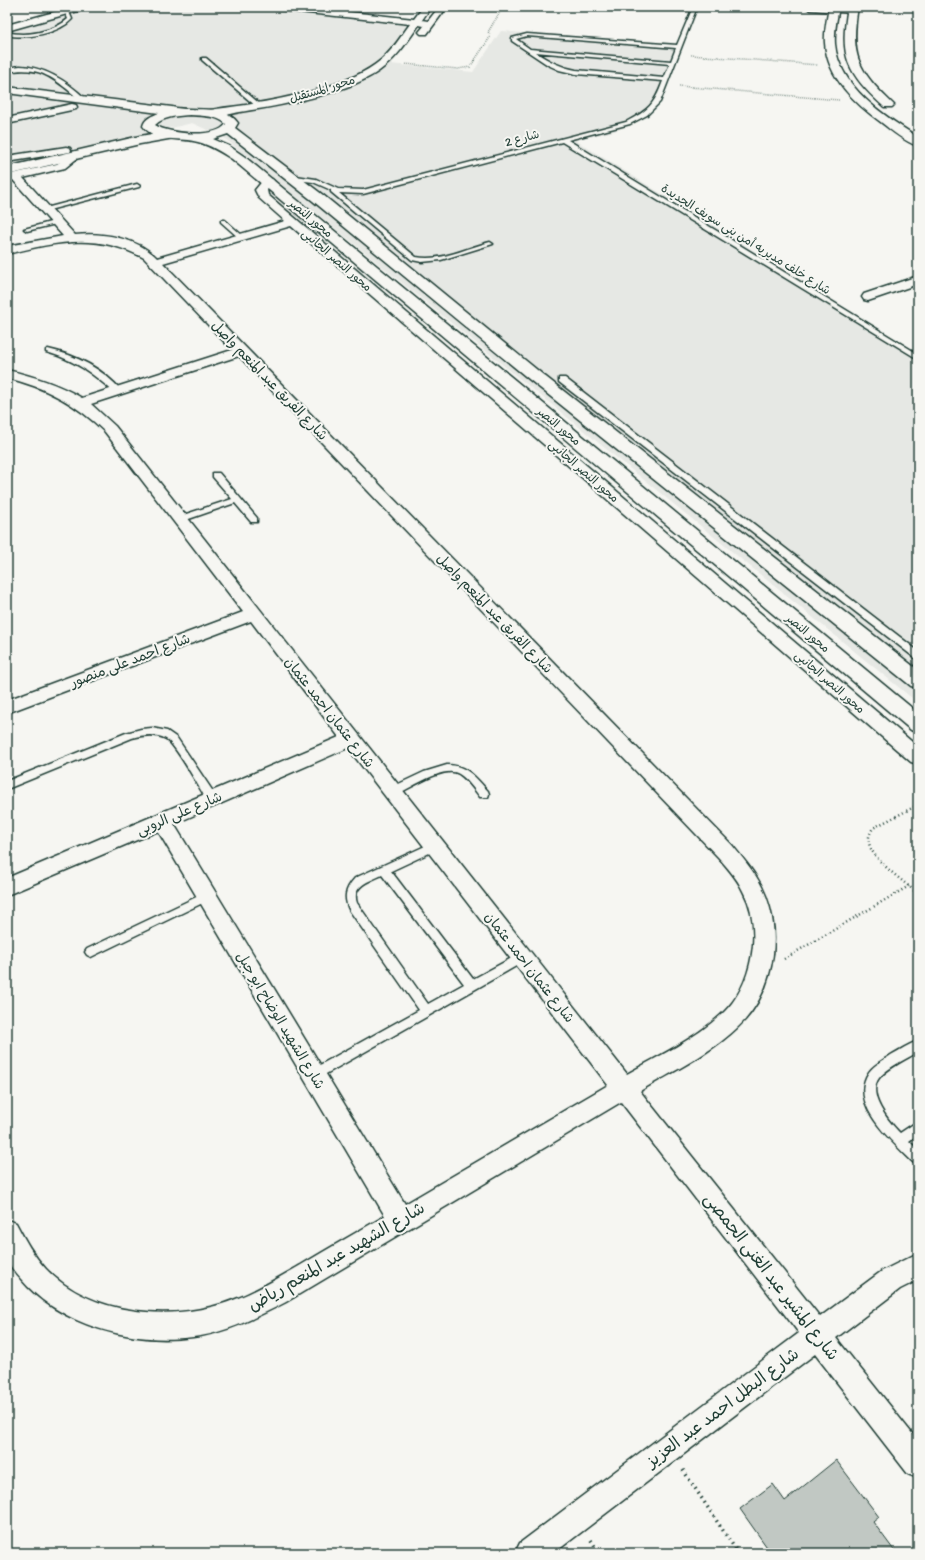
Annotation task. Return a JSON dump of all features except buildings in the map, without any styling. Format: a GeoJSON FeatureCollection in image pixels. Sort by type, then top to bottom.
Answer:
{"type":"FeatureCollection","features":[{"type":"Feature","properties":{"kind":"main road"},"geometry":{"type":"LineString","coordinates":[[834,8],[830,42],[831,52],[836,66],[845,81],[864,103],[888,122],[918,142]]}},
{"type":"Feature","properties":{"kind":"main road"},"geometry":{"type":"LineString","coordinates":[[852,9],[849,43],[854,62],[859,72],[873,90],[898,112]]}},
{"type":"Feature","properties":{"kind":"main road"},"geometry":{"type":"LineString","coordinates":[[7,90],[191,113]]}},
{"type":"Feature","properties":{"kind":"main road"},"geometry":{"type":"LineString","coordinates":[[7,99],[113,112],[149,124],[157,132],[170,135],[194,137],[210,135],[230,128]]}},
{"type":"Feature","properties":{"kind":"main road"},"geometry":{"type":"LineString","coordinates":[[10,175],[71,153],[137,134],[149,124],[166,115],[191,113]]}},
{"type":"Feature","properties":{"kind":"main road","name":"محور النصر"},"geometry":{"type":"LineString","coordinates":[[191,113],[210,113],[230,120],[230,128],[247,144],[330,208],[536,377],[918,681]]}},
{"type":"Feature","properties":{"kind":"main road"},"geometry":{"type":"LineString","coordinates":[[7,164],[170,135]]}},
{"type":"Feature","properties":{"kind":"main road","name":"محور النصر"},"geometry":{"type":"LineString","coordinates":[[194,137],[224,149],[268,181],[918,725]]}},
{"type":"Feature","properties":{"kind":"main road"},"geometry":{"type":"LineString","coordinates":[[224,149],[247,144]]}},
{"type":"Feature","properties":{"kind":"main road"},"geometry":{"type":"LineString","coordinates":[[510,385],[536,377]]}},
{"type":"Feature","properties":{"kind":"street"},"geometry":{"type":"LineString","coordinates":[[7,28],[64,9],[82,7]]}},
{"type":"Feature","properties":{"kind":"street"},"geometry":{"type":"LineString","coordinates":[[280,7],[430,24]]}},
{"type":"Feature","properties":{"kind":"street","name":"محور المستقبل"},"geometry":{"type":"LineString","coordinates":[[210,113],[259,106],[325,90],[351,81],[370,72],[388,58],[427,7]]}},
{"type":"Feature","properties":{"kind":"street"},"geometry":{"type":"LineString","coordinates":[[399,63],[443,7]]}},
{"type":"Feature","properties":{"kind":"street"},"geometry":{"type":"LineString","coordinates":[[810,7],[852,9]]}},
{"type":"Feature","properties":{"kind":"street","name":"محور المستقبل"},"geometry":{"type":"LineString","coordinates":[[230,128],[246,119],[270,111],[334,96],[375,80]]}},
{"type":"Feature","properties":{"kind":"street"},"geometry":{"type":"LineString","coordinates":[[7,121],[72,107]]}},
{"type":"Feature","properties":{"kind":"street"},"geometry":{"type":"LineString","coordinates":[[7,159],[71,153]]}},
{"type":"Feature","properties":{"kind":"street"},"geometry":{"type":"LineString","coordinates":[[10,175],[58,222],[72,238]]}},
{"type":"Feature","properties":{"kind":"street","name":"محور النصر الجانبى"},"geometry":{"type":"LineString","coordinates":[[268,181],[261,190],[261,194],[918,757]]}},
{"type":"Feature","properties":{"kind":"street"},"geometry":{"type":"LineString","coordinates":[[155,262],[293,222]]}},
{"type":"Feature","properties":{"kind":"street","name":"شارع الفريق عبد المنعم واصل"},"geometry":{"type":"LineString","coordinates":[[7,250],[48,240],[95,238],[126,244],[142,251],[155,262],[725,850],[742,872],[755,896],[763,921],[764,948],[759,973],[749,997],[727,1023],[711,1037],[626,1087]]}},
{"type":"Feature","properties":{"kind":"street"},"geometry":{"type":"LineString","coordinates":[[868,297],[918,280]]}},
{"type":"Feature","properties":{"kind":"street"},"geometry":{"type":"LineString","coordinates":[[81,403],[242,351]]}},
{"type":"Feature","properties":{"kind":"street","name":"شارع عثمان احمد عثمان"},"geometry":{"type":"LineString","coordinates":[[7,374],[40,383],[62,392],[81,403],[97,415],[110,429],[521,958],[626,1087]]}},
{"type":"Feature","properties":{"kind":"street","name":"شارع احمد على منصور"},"geometry":{"type":"LineString","coordinates":[[7,707],[254,614]]}},
{"type":"Feature","properties":{"kind":"street","name":"شارع على الروبى"},"geometry":{"type":"LineString","coordinates":[[7,887],[352,739]]}},
{"type":"Feature","properties":{"kind":"street","name":"شارع الشهيد الوضاح ابو جبل"},"geometry":{"type":"LineString","coordinates":[[162,821],[401,1220]]}},
{"type":"Feature","properties":{"kind":"street","name":"شارع الشهيد عبد المنعم رياض"},"geometry":{"type":"LineString","coordinates":[[7,1232],[22,1260],[38,1279],[58,1295],[81,1309],[107,1319],[134,1324],[163,1326],[193,1324],[222,1317],[251,1306],[277,1293],[626,1087]]}},
{"type":"Feature","properties":{"kind":"street","name":"شارع المشير عبد الغنى الجمصى"},"geometry":{"type":"LineString","coordinates":[[626,1087],[918,1464]]}},
{"type":"Feature","properties":{"kind":"street","name":"شارع البطل احمد عبد العزيز"},"geometry":{"type":"LineString","coordinates":[[530,1553],[891,1280],[918,1266]]}},
{"type":"Feature","properties":{"kind":"lane","name":"شارع 2"},"geometry":{"type":"LineString","coordinates":[[289,177],[314,180],[332,190],[363,192],[628,123],[637,119],[655,105],[695,7]]}},
{"type":"Feature","properties":{"kind":"lane"},"geometry":{"type":"LineString","coordinates":[[7,33],[14,36],[26,36],[65,24],[70,18],[64,9]]}},
{"type":"Feature","properties":{"kind":"lane"},"geometry":{"type":"LineString","coordinates":[[665,82],[568,71],[550,64],[514,40],[514,38],[527,35],[679,47]]}},
{"type":"Feature","properties":{"kind":"lane"},"geometry":{"type":"LineString","coordinates":[[528,50],[673,63]]}},
{"type":"Feature","properties":{"kind":"lane"},"geometry":{"type":"LineString","coordinates":[[204,59],[259,106]]}},
{"type":"Feature","properties":{"kind":"lane"},"geometry":{"type":"LineString","coordinates":[[7,70],[26,68],[46,71],[84,100]]}},
{"type":"Feature","properties":{"kind":"lane","name":"شارع خلف مديريه أمن بنى سويف الجديدة"},"geometry":{"type":"LineString","coordinates":[[563,140],[918,357]]}},
{"type":"Feature","properties":{"kind":"lane"},"geometry":{"type":"LineString","coordinates":[[45,209],[137,186]]}},
{"type":"Feature","properties":{"kind":"lane"},"geometry":{"type":"LineString","coordinates":[[332,190],[414,260],[432,260],[490,244]]}},
{"type":"Feature","properties":{"kind":"lane"},"geometry":{"type":"LineString","coordinates":[[223,221],[241,237]]}},
{"type":"Feature","properties":{"kind":"lane"},"geometry":{"type":"LineString","coordinates":[[27,229],[58,222]]}},
{"type":"Feature","properties":{"kind":"lane"},"geometry":{"type":"LineString","coordinates":[[48,351],[65,354],[78,360],[118,391]]}},
{"type":"Feature","properties":{"kind":"lane"},"geometry":{"type":"LineString","coordinates":[[562,380],[918,656]]}},
{"type":"Feature","properties":{"kind":"lane"},"geometry":{"type":"LineString","coordinates":[[216,475],[254,520]]}},
{"type":"Feature","properties":{"kind":"lane"},"geometry":{"type":"LineString","coordinates":[[180,519],[237,500]]}},
{"type":"Feature","properties":{"kind":"lane"},"geometry":{"type":"LineString","coordinates":[[7,785],[129,735],[154,731],[169,735],[174,740],[212,799]]}},
{"type":"Feature","properties":{"kind":"lane"},"geometry":{"type":"LineString","coordinates":[[392,792],[442,769],[453,768],[462,770],[484,794]]}},
{"type":"Feature","properties":{"kind":"lane"},"geometry":{"type":"LineString","coordinates":[[426,1011],[350,902],[350,894],[353,887],[360,881],[434,846]]}},
{"type":"Feature","properties":{"kind":"lane"},"geometry":{"type":"LineString","coordinates":[[384,870],[472,986]]}},
{"type":"Feature","properties":{"kind":"lane"},"geometry":{"type":"LineString","coordinates":[[91,952],[207,896]]}},
{"type":"Feature","properties":{"kind":"lane"},"geometry":{"type":"LineString","coordinates":[[313,1074],[521,958]]}},
{"type":"Feature","properties":{"kind":"lane"},"geometry":{"type":"LineString","coordinates":[[918,1046],[875,1073],[870,1083],[869,1094],[872,1105],[878,1116],[918,1159]]}},
{"type":"Feature","properties":{"kind":"lane"},"geometry":{"type":"LineString","coordinates":[[900,1140],[918,1127]]}},
{"type":"Feature","properties":{"kind":"path"},"geometry":{"type":"LineString","coordinates":[[399,63],[458,69],[470,67],[491,36],[488,32],[503,7]]}},
{"type":"Feature","properties":{"kind":"path"},"geometry":{"type":"LineString","coordinates":[[676,54],[836,66]]}},
{"type":"Feature","properties":{"kind":"path"},"geometry":{"type":"LineString","coordinates":[[665,82],[864,103]]}},
{"type":"Feature","properties":{"kind":"path"},"geometry":{"type":"LineString","coordinates":[[918,805],[873,828],[868,835],[869,845],[875,854],[918,894]]}},
{"type":"Feature","properties":{"kind":"path"},"geometry":{"type":"LineString","coordinates":[[759,973],[909,886]]}},
{"type":"Feature","properties":{"kind":"path"},"geometry":{"type":"LineString","coordinates":[[668,1448],[738,1553]]}},
{"type":"Feature","properties":{"kind":"shaded area"},"geometry":{"type":"Polygon","coordinates":[[[70,7],[302,7],[423,19],[390,64],[473,72],[501,31],[683,45],[656,109],[646,118],[611,132],[575,140],[918,353],[918,703],[223,137],[192,123],[7,168],[7,26],[70,7]]]}}]}
